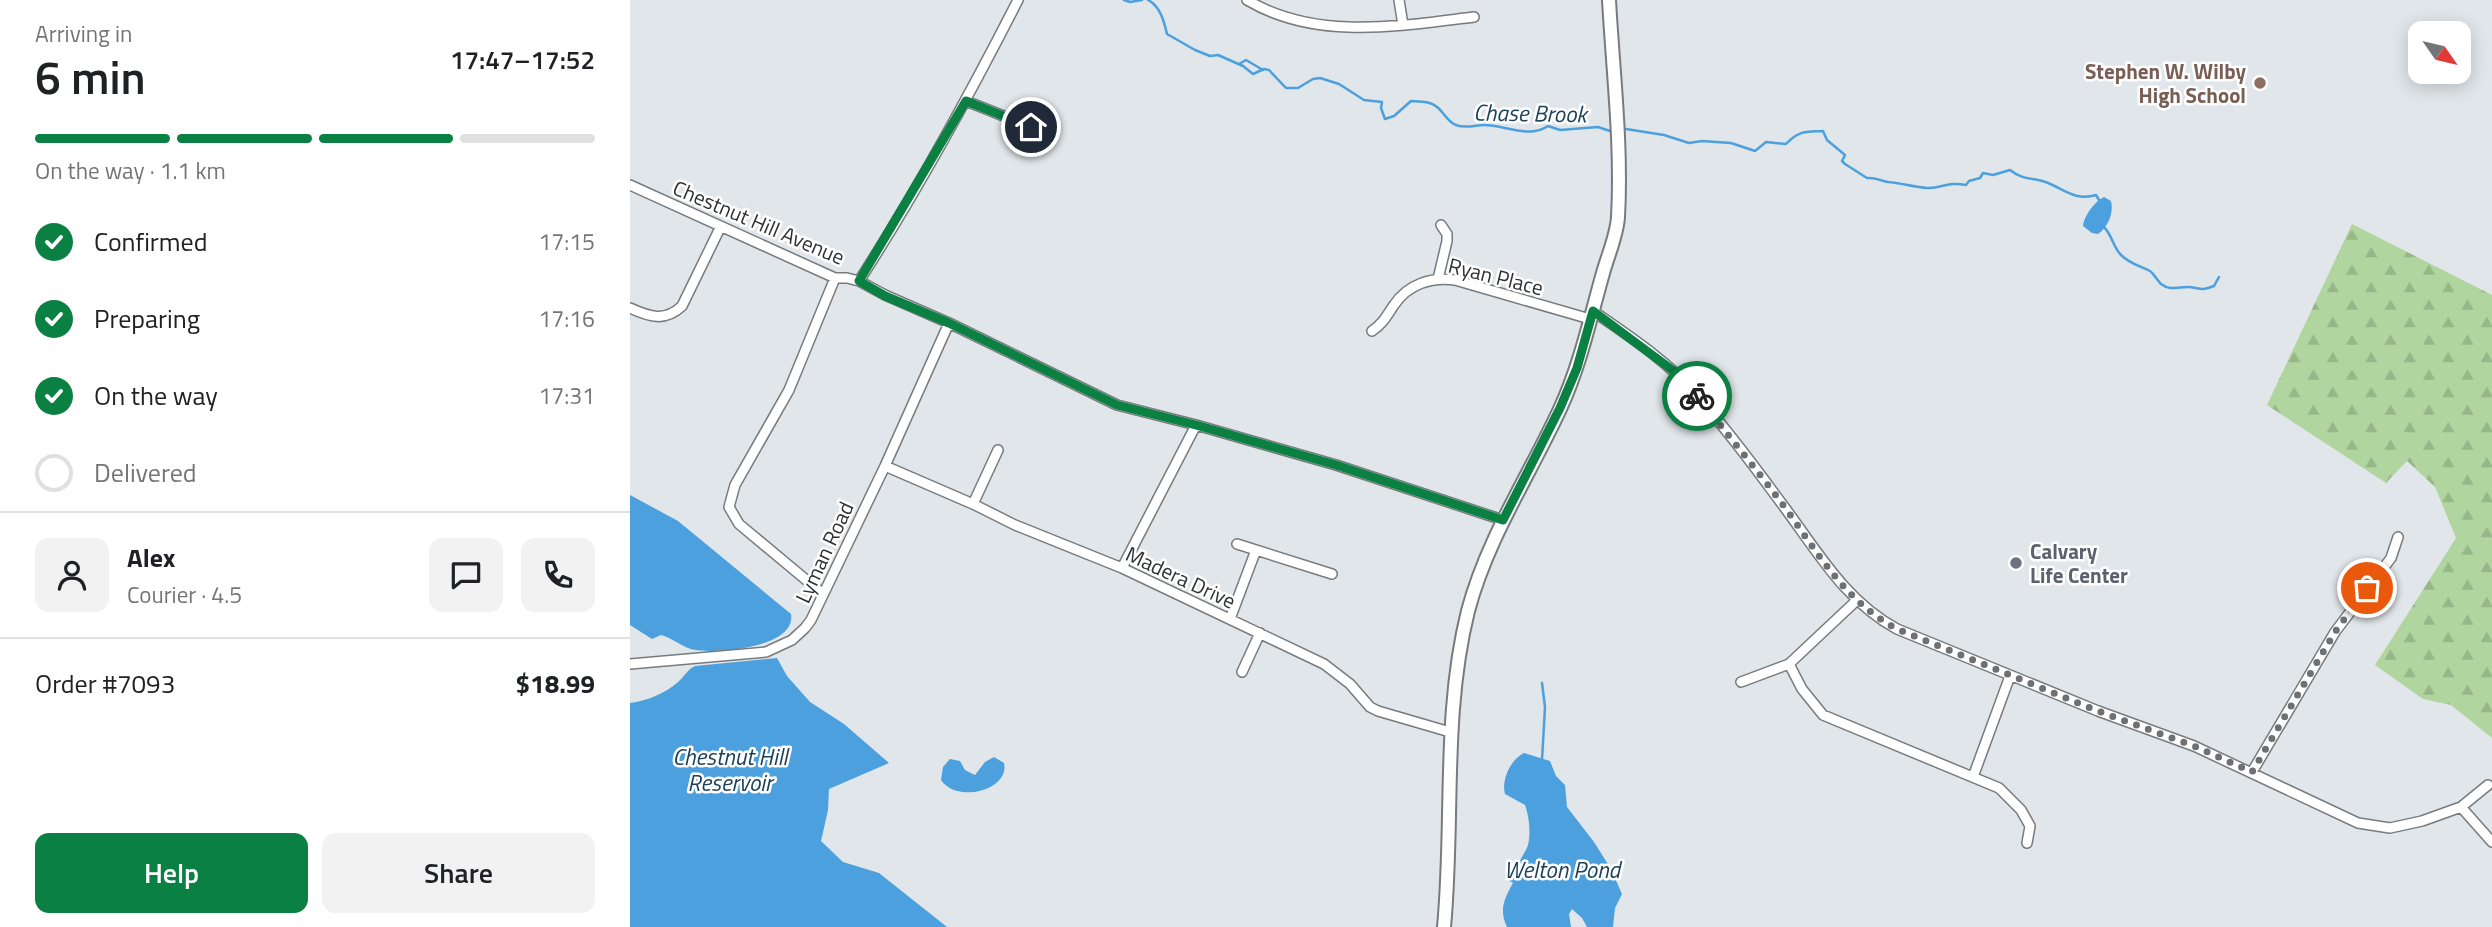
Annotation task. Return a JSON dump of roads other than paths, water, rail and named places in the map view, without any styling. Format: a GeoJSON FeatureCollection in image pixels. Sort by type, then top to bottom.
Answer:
{"type":"FeatureCollection","features":[{"type":"Feature","properties":{"kind":"main road"},"geometry":{"type":"LineString","coordinates":[[1444,927],[1450,732],[1460,652],[1469,610],[1503,520],[1560,408],[1577,368],[1618,220],[1619,171],[1609,0]]}},
{"type":"Feature","properties":{"kind":"street"},"geometry":{"type":"LineString","coordinates":[[859,281],[966,101],[1018,0]]}},
{"type":"Feature","properties":{"kind":"street"},"geometry":{"type":"LineString","coordinates":[[1247,0],[1266,11],[1307,22],[1350,29],[1474,17]]}},
{"type":"Feature","properties":{"kind":"street"},"geometry":{"type":"LineString","coordinates":[[1399,0],[1403,25]]}},
{"type":"Feature","properties":{"kind":"street"},"geometry":{"type":"LineString","coordinates":[[966,101],[1031,127]]}},
{"type":"Feature","properties":{"kind":"street","name":"Chestnut Hill Avenue"},"geometry":{"type":"LineString","coordinates":[[630,185],[835,278],[859,281],[885,296],[949,323],[1117,405],[1336,465],[1503,520]]}},
{"type":"Feature","properties":{"kind":"street"},"geometry":{"type":"LineString","coordinates":[[1438,279],[1447,241],[1447,234],[1441,225]]}},
{"type":"Feature","properties":{"kind":"street"},"geometry":{"type":"LineString","coordinates":[[630,308],[659,318],[676,312],[682,306],[720,228]]}},
{"type":"Feature","properties":{"kind":"street"},"geometry":{"type":"LineString","coordinates":[[823,594],[739,524],[729,507],[735,485],[789,390],[835,278]]}},
{"type":"Feature","properties":{"kind":"street","name":"Ryan Place"},"geometry":{"type":"LineString","coordinates":[[1372,331],[1383,322],[1404,293],[1422,282],[1438,279],[1455,280],[1592,315],[1659,359],[1693,390],[1779,499],[1837,580],[1856,601],[1878,619],[2010,676],[2194,746],[2330,811],[2371,826],[2390,828],[2422,821],[2462,807]]}},
{"type":"Feature","properties":{"kind":"street","name":"Lyman Road"},"geometry":{"type":"LineString","coordinates":[[630,664],[752,654],[776,649],[805,628],[885,466],[949,323]]}},
{"type":"Feature","properties":{"kind":"street"},"geometry":{"type":"LineString","coordinates":[[1122,568],[1196,425]]}},
{"type":"Feature","properties":{"kind":"street"},"geometry":{"type":"LineString","coordinates":[[973,504],[998,450]]}},
{"type":"Feature","properties":{"kind":"street","name":"Madera Drive"},"geometry":{"type":"LineString","coordinates":[[885,466],[1015,525],[1122,568],[1324,664],[1350,684],[1370,707],[1378,711],[1450,732]]}},
{"type":"Feature","properties":{"kind":"street"},"geometry":{"type":"LineString","coordinates":[[2252,772],[2335,632],[2391,558],[2399,537]]}},
{"type":"Feature","properties":{"kind":"street"},"geometry":{"type":"LineString","coordinates":[[1237,544],[1332,574]]}},
{"type":"Feature","properties":{"kind":"street"},"geometry":{"type":"LineString","coordinates":[[1230,620],[1256,550]]}},
{"type":"Feature","properties":{"kind":"street"},"geometry":{"type":"LineString","coordinates":[[1741,682],[1789,664],[1856,601]]}},
{"type":"Feature","properties":{"kind":"street"},"geometry":{"type":"LineString","coordinates":[[1242,672],[1260,634]]}},
{"type":"Feature","properties":{"kind":"street"},"geometry":{"type":"LineString","coordinates":[[1789,664],[1802,689],[1823,715],[1998,788],[2021,810],[2030,826],[2027,843]]}},
{"type":"Feature","properties":{"kind":"street"},"geometry":{"type":"LineString","coordinates":[[1973,776],[2010,676]]}},
{"type":"Feature","properties":{"kind":"street"},"geometry":{"type":"LineString","coordinates":[[2488,785],[2462,807],[2492,842]]}},
{"type":"Feature","properties":{"kind":"water"},"geometry":{"type":"Polygon","coordinates":[[[2104,197],[2111,201],[2109,219],[2098,234],[2092,233],[2083,226],[2084,222],[2094,205],[2104,197]]]}},
{"type":"Feature","properties":{"kind":"water"},"geometry":{"type":"Polygon","coordinates":[[[630,495],[678,521],[791,614],[789,626],[781,635],[768,642],[734,650],[702,651],[691,649],[661,635],[652,639],[630,625],[630,495]]]}},
{"type":"Feature","properties":{"kind":"water","name":"Chestnut Hill Reservoir"},"geometry":{"type":"Polygon","coordinates":[[[777,658],[787,676],[810,702],[844,724],[889,763],[829,789],[828,810],[821,841],[843,862],[879,873],[947,927],[630,927],[630,703],[668,690],[695,666],[777,658]]]}},
{"type":"Feature","properties":{"kind":"water","name":"Welton Pond"},"geometry":{"type":"Polygon","coordinates":[[[1524,753],[1550,761],[1556,776],[1565,785],[1567,807],[1611,869],[1622,894],[1615,908],[1613,927],[1587,927],[1572,909],[1569,914],[1571,927],[1507,927],[1503,915],[1504,905],[1513,883],[1505,878],[1512,868],[1518,866],[1528,845],[1529,830],[1525,805],[1505,794],[1504,783],[1511,765],[1524,753]]]}},
{"type":"Feature","properties":{"kind":"water"},"geometry":{"type":"Polygon","coordinates":[[[994,757],[1004,763],[1004,772],[991,787],[981,791],[958,791],[941,780],[943,767],[950,759],[960,761],[965,770],[975,775],[985,762],[994,757]]]}},
{"type":"Feature","properties":{"kind":"waterway","name":"Chase Brook"},"geometry":{"type":"LineString","coordinates":[[1124,0],[1142,0]]}},
{"type":"Feature","properties":{"kind":"waterway","name":"Chase Brook"},"geometry":{"type":"LineString","coordinates":[[1148,0],[1158,10],[1167,34],[1195,50],[1210,56],[1218,55],[1243,66],[1253,74],[1264,69],[1269,70],[1286,88],[1298,88],[1320,78],[1339,84],[1364,100],[1382,102],[1385,119],[1394,116],[1411,101],[1432,104],[1452,123],[1463,127],[1484,125],[1525,131],[1541,130],[1548,126],[1560,130],[1598,127],[1610,131]]}},
{"type":"Feature","properties":{"kind":"waterway"},"geometry":{"type":"LineString","coordinates":[[1239,64],[1246,60],[1263,70]]}},
{"type":"Feature","properties":{"kind":"waterway","name":"Chase Brook"},"geometry":{"type":"LineString","coordinates":[[1626,129],[1664,135],[1689,143],[1731,143],[1755,151],[1766,142],[1786,144],[1799,134],[1823,131],[1827,140],[1845,155],[1842,161],[1867,178],[1932,188],[1966,185],[1969,181],[1980,178],[1983,173],[1993,175],[2010,170],[2077,196],[2096,195],[2099,200]]}},
{"type":"Feature","properties":{"kind":"waterway","name":"Chase Brook"},"geometry":{"type":"LineString","coordinates":[[2104,227],[2121,255],[2131,263],[2150,271],[2164,286],[2205,289],[2214,286],[2219,277]]}},
{"type":"Feature","properties":{"kind":"waterway"},"geometry":{"type":"LineString","coordinates":[[1542,683],[1545,707],[1542,760]]}},
{"type":"Feature","properties":{"kind":"place","name":"Stephen W. Wilby High School"},"geometry":{"type":"Point","coordinates":[2260,83]}},
{"type":"Feature","properties":{"kind":"place","name":"Calvary Life Center"},"geometry":{"type":"Point","coordinates":[2016,563]}}]}
